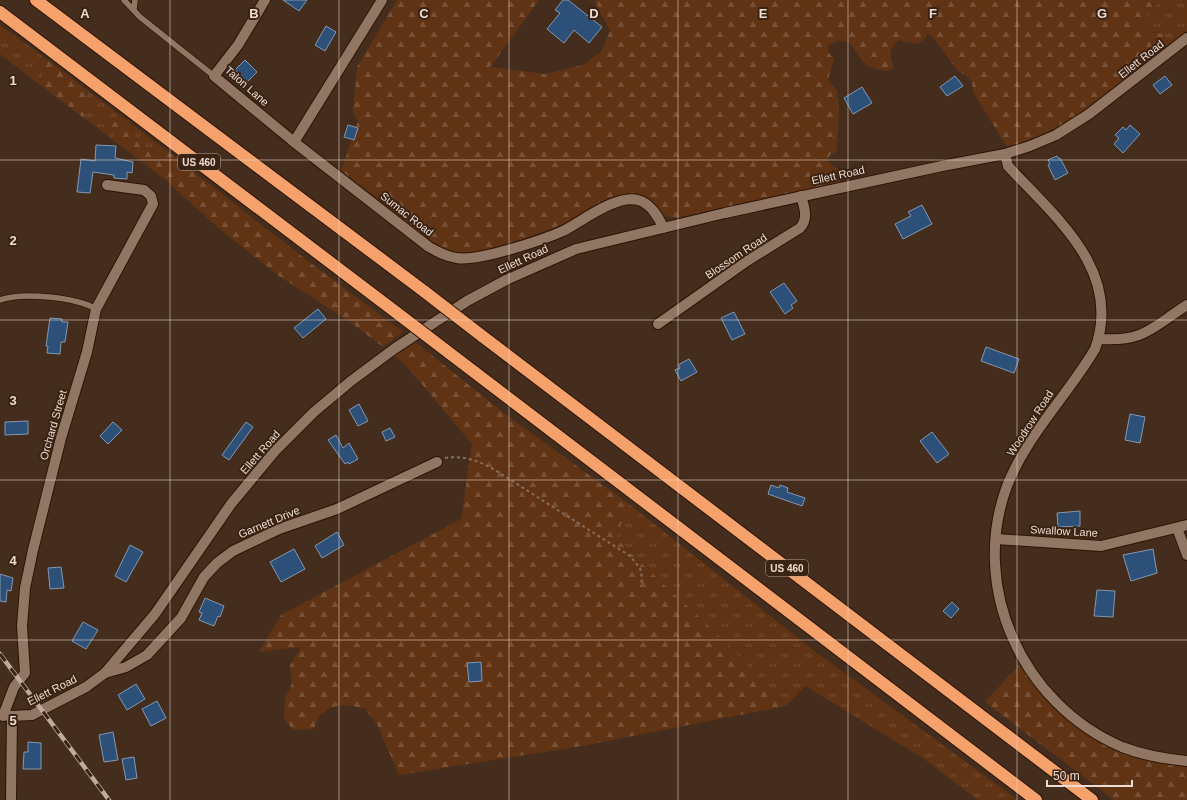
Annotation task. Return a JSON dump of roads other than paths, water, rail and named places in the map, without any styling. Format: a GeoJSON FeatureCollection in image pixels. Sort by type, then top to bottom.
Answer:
{"type":"FeatureCollection","features":[{"type":"Feature","properties":{"kind":"highway","name":"US 460"},"geometry":{"type":"LineString","coordinates":[[36,0],[425,292],[1092,800]]}},
{"type":"Feature","properties":{"kind":"highway","name":"US 460"},"geometry":{"type":"LineString","coordinates":[[0,12],[1036,800]]}},
{"type":"Feature","properties":{"kind":"street","name":"Talon Lane"},"geometry":{"type":"LineString","coordinates":[[264,0],[238,46],[214,76],[294,142]]}},
{"type":"Feature","properties":{"kind":"street"},"geometry":{"type":"LineString","coordinates":[[294,142],[382,0]]}},
{"type":"Feature","properties":{"kind":"street","name":"Ellett Road"},"geometry":{"type":"LineString","coordinates":[[5,716],[32,715],[86,687],[105,673],[155,614],[232,504],[275,451],[314,412],[351,381],[394,349],[467,301],[506,280],[576,249],[801,196],[1005,154],[1030,146],[1056,135],[1121,90],[1187,38]]}},
{"type":"Feature","properties":{"kind":"street","name":"Sumac Road"},"geometry":{"type":"LineString","coordinates":[[294,142],[429,247],[458,259],[478,257],[498,252],[562,231],[598,211],[626,200],[638,200],[650,207],[659,217],[663,228]]}},
{"type":"Feature","properties":{"kind":"street","name":"Woodrow Road"},"geometry":{"type":"LineString","coordinates":[[1005,154],[1008,166],[1078,243],[1094,271],[1102,303],[1098,339],[1086,363],[1039,429],[1017,465],[1004,496],[996,539],[996,584],[1002,614],[1019,652],[1041,685],[1070,714],[1108,740],[1140,753],[1187,761]]}},
{"type":"Feature","properties":{"kind":"street","name":"Orchard Street"},"geometry":{"type":"LineString","coordinates":[[11,800],[5,716],[14,687],[25,672],[22,614],[33,550],[61,438],[87,352],[96,310],[153,204],[151,196],[144,190],[107,185]]}},
{"type":"Feature","properties":{"kind":"street","name":"Blossom Road"},"geometry":{"type":"LineString","coordinates":[[658,324],[747,261],[800,228],[803,224],[805,216],[801,196]]}},
{"type":"Feature","properties":{"kind":"street"},"geometry":{"type":"LineString","coordinates":[[1098,339],[1120,340],[1150,331],[1187,305]]}},
{"type":"Feature","properties":{"kind":"street","name":"Garnett Drive"},"geometry":{"type":"LineString","coordinates":[[105,673],[126,667],[146,654],[181,618],[204,577],[217,563],[233,551],[279,529],[337,509],[437,462]]}},
{"type":"Feature","properties":{"kind":"street","name":"Swallow Lane"},"geometry":{"type":"LineString","coordinates":[[996,539],[1101,546],[1187,525]]}},
{"type":"Feature","properties":{"kind":"street"},"geometry":{"type":"LineString","coordinates":[[1177,528],[1187,555]]}},
{"type":"Feature","properties":{"kind":"lane"},"geometry":{"type":"LineString","coordinates":[[124,0],[140,17],[214,76]]}},
{"type":"Feature","properties":{"kind":"lane"},"geometry":{"type":"LineString","coordinates":[[134,9],[135,0]]}},
{"type":"Feature","properties":{"kind":"lane"},"geometry":{"type":"LineString","coordinates":[[0,300],[22,297],[49,298],[83,304],[96,310]]}},
{"type":"Feature","properties":{"kind":"railway"},"geometry":{"type":"LineString","coordinates":[[0,654],[109,800]]}}]}
